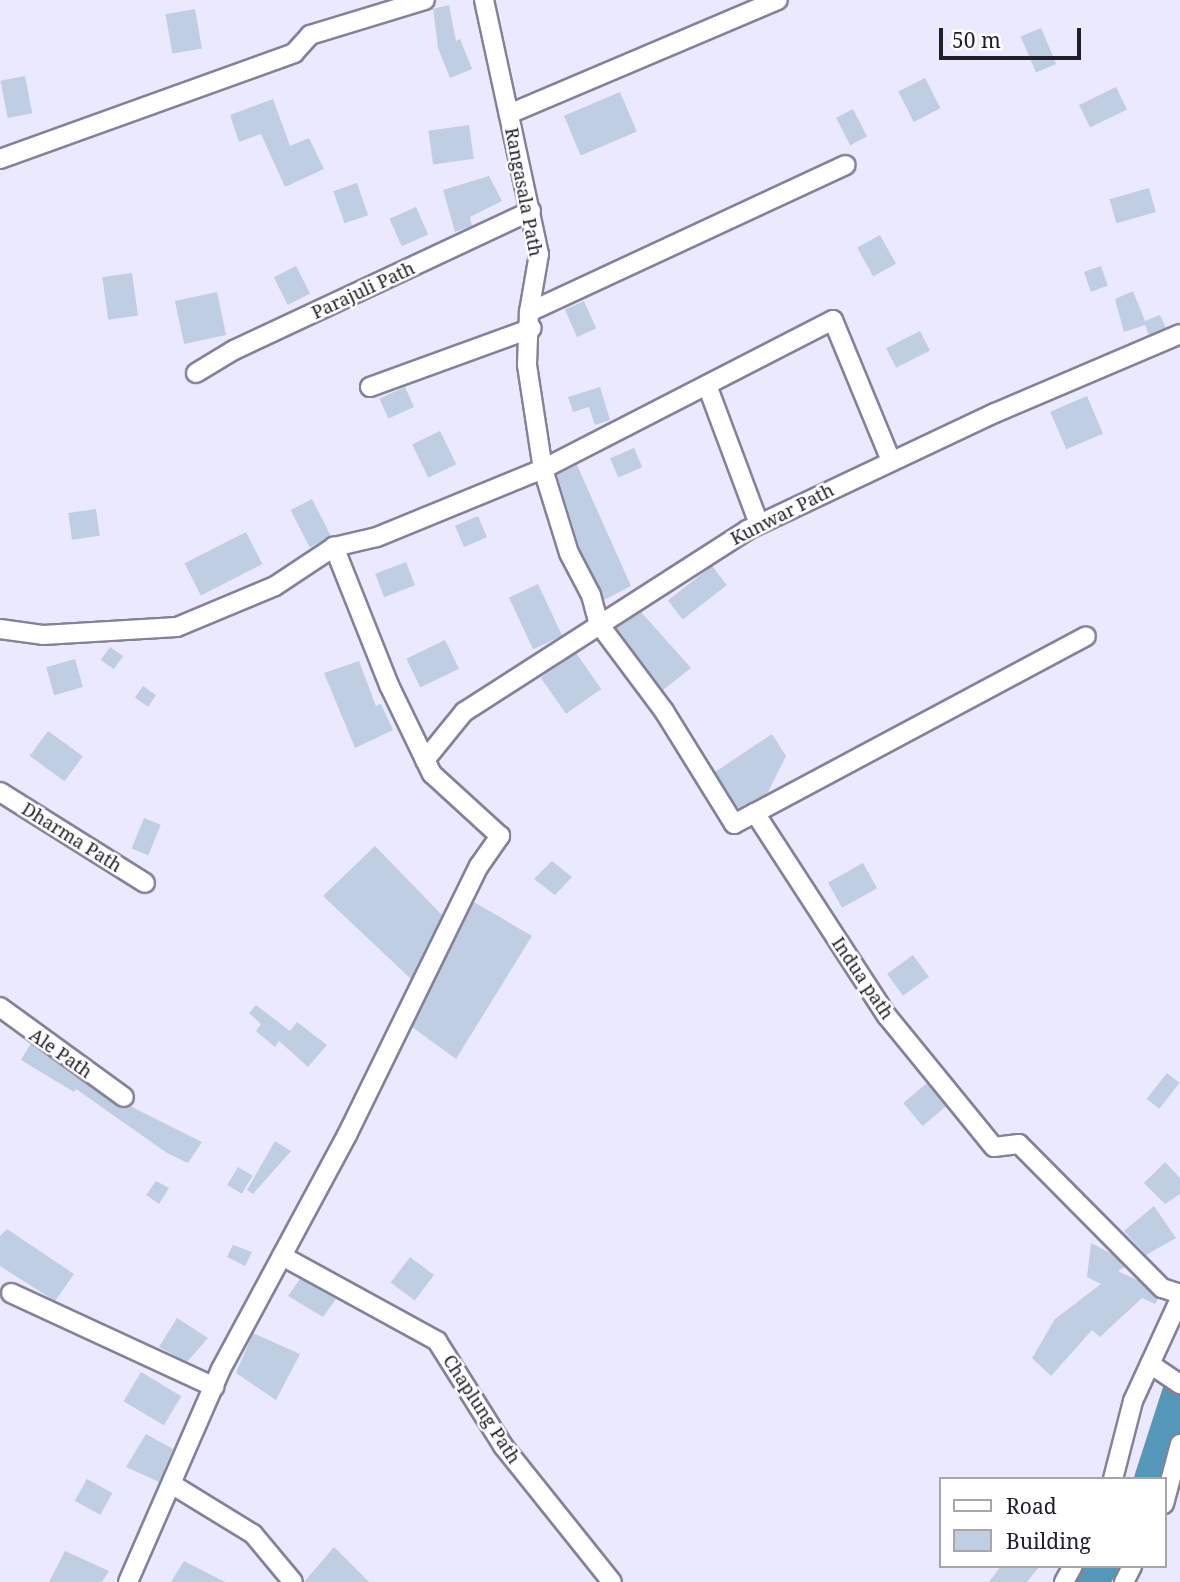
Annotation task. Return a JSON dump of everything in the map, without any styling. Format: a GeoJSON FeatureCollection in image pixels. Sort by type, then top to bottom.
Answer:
{"type":"FeatureCollection","features":[{"type":"Feature","properties":{"kind":"street"},"geometry":{"type":"LineString","coordinates":[[0,159],[294,53],[310,34],[425,0]]}},
{"type":"Feature","properties":{"kind":"street","name":"Rangasala Path"},"geometry":{"type":"LineString","coordinates":[[484,0],[539,254],[527,365],[543,468],[569,553],[591,595],[599,624]]}},
{"type":"Feature","properties":{"kind":"street"},"geometry":{"type":"LineString","coordinates":[[509,114],[778,0]]}},
{"type":"Feature","properties":{"kind":"street"},"geometry":{"type":"LineString","coordinates":[[370,387],[530,320],[845,165]]}},
{"type":"Feature","properties":{"kind":"street","name":"Parajuli Path"},"geometry":{"type":"LineString","coordinates":[[196,373],[234,350],[531,211]]}},
{"type":"Feature","properties":{"kind":"street"},"geometry":{"type":"LineString","coordinates":[[0,629],[43,635],[177,627],[275,586],[334,547],[377,537],[543,468],[833,320],[891,461]]}},
{"type":"Feature","properties":{"kind":"street","name":"Kunwar Path"},"geometry":{"type":"LineString","coordinates":[[425,760],[464,712],[695,560],[760,524],[891,461],[1180,334]]}},
{"type":"Feature","properties":{"kind":"street"},"geometry":{"type":"LineString","coordinates":[[707,385],[760,524]]}},
{"type":"Feature","properties":{"kind":"street"},"geometry":{"type":"LineString","coordinates":[[128,1582],[214,1387],[347,1135],[479,866],[500,836],[432,774],[388,685],[334,547]]}},
{"type":"Feature","properties":{"kind":"street"},"geometry":{"type":"LineString","coordinates":[[599,624],[664,711],[734,824],[1086,636]]}},
{"type":"Feature","properties":{"kind":"street","name":"Dharma Path"},"geometry":{"type":"LineString","coordinates":[[0,792],[145,883]]}},
{"type":"Feature","properties":{"kind":"street","name":"Indua path"},"geometry":{"type":"LineString","coordinates":[[755,813],[887,1016],[994,1147],[1019,1144],[1162,1288],[1180,1294]]}},
{"type":"Feature","properties":{"kind":"street","name":"Ale Path"},"geometry":{"type":"LineString","coordinates":[[0,1007],[124,1097]]}},
{"type":"Feature","properties":{"kind":"street","name":"Chaplung Path"},"geometry":{"type":"LineString","coordinates":[[282,1256],[437,1341],[503,1446],[612,1582]]}},
{"type":"Feature","properties":{"kind":"street"},"geometry":{"type":"LineString","coordinates":[[11,1293],[214,1387]]}},
{"type":"Feature","properties":{"kind":"street"},"geometry":{"type":"LineString","coordinates":[[1114,1477],[1133,1401],[1180,1299]]}},
{"type":"Feature","properties":{"kind":"street"},"geometry":{"type":"LineString","coordinates":[[1150,1364],[1180,1384]]}},
{"type":"Feature","properties":{"kind":"street"},"geometry":{"type":"LineString","coordinates":[[1166,1497],[1180,1444]]}},
{"type":"Feature","properties":{"kind":"street"},"geometry":{"type":"LineString","coordinates":[[173,1485],[253,1534],[293,1582]]}},
{"type":"Feature","properties":{"kind":"building"},"geometry":{"type":"Polygon","coordinates":[[[449,5],[456,41],[460,39],[472,69],[450,78],[438,48],[433,9],[449,5]]]}},
{"type":"Feature","properties":{"kind":"building"},"geometry":{"type":"Polygon","coordinates":[[[195,9],[202,48],[172,54],[165,14],[195,9]]]}},
{"type":"Feature","properties":{"kind":"building"},"geometry":{"type":"Polygon","coordinates":[[[1041,28],[1056,64],[1036,72],[1021,37],[1041,28]]]}},
{"type":"Feature","properties":{"kind":"building"},"geometry":{"type":"Polygon","coordinates":[[[25,76],[32,113],[8,118],[0,81],[25,76]]]}},
{"type":"Feature","properties":{"kind":"building"},"geometry":{"type":"Polygon","coordinates":[[[925,78],[940,108],[914,122],[898,92],[925,78]]]}},
{"type":"Feature","properties":{"kind":"building"},"geometry":{"type":"Polygon","coordinates":[[[1116,87],[1127,109],[1090,127],[1079,105],[1116,87]]]}},
{"type":"Feature","properties":{"kind":"building"},"geometry":{"type":"Polygon","coordinates":[[[620,92],[637,132],[581,155],[564,116],[620,92]]]}},
{"type":"Feature","properties":{"kind":"building"},"geometry":{"type":"Polygon","coordinates":[[[273,99],[290,146],[309,138],[324,169],[285,187],[261,134],[239,142],[230,115],[273,99]]]}},
{"type":"Feature","properties":{"kind":"building"},"geometry":{"type":"Polygon","coordinates":[[[853,109],[867,137],[850,145],[836,118],[853,109]]]}},
{"type":"Feature","properties":{"kind":"building"},"geometry":{"type":"Polygon","coordinates":[[[469,125],[474,159],[433,164],[428,131],[469,125]]]}},
{"type":"Feature","properties":{"kind":"building"},"geometry":{"type":"Polygon","coordinates":[[[489,176],[502,201],[470,217],[472,226],[455,232],[443,190],[489,176]]]}},
{"type":"Feature","properties":{"kind":"building"},"geometry":{"type":"Polygon","coordinates":[[[357,183],[368,215],[344,223],[333,191],[357,183]]]}},
{"type":"Feature","properties":{"kind":"building"},"geometry":{"type":"Polygon","coordinates":[[[1149,188],[1156,212],[1116,223],[1110,199],[1149,188]]]}},
{"type":"Feature","properties":{"kind":"building"},"geometry":{"type":"Polygon","coordinates":[[[416,207],[428,234],[402,246],[390,219],[416,207]]]}},
{"type":"Feature","properties":{"kind":"building"},"geometry":{"type":"Polygon","coordinates":[[[880,235],[896,264],[873,276],[857,248],[880,235]]]}},
{"type":"Feature","properties":{"kind":"building"},"geometry":{"type":"Polygon","coordinates":[[[296,266],[310,294],[288,305],[274,277],[296,266]]]}},
{"type":"Feature","properties":{"kind":"building"},"geometry":{"type":"Polygon","coordinates":[[[1101,266],[1108,286],[1091,292],[1084,272],[1101,266]]]}},
{"type":"Feature","properties":{"kind":"building"},"geometry":{"type":"Polygon","coordinates":[[[132,273],[138,316],[108,320],[102,277],[132,273]]]}},
{"type":"Feature","properties":{"kind":"building"},"geometry":{"type":"Polygon","coordinates":[[[1133,291],[1145,321],[1160,315],[1166,328],[1149,335],[1145,325],[1124,332],[1115,299],[1133,291]]]}},
{"type":"Feature","properties":{"kind":"building"},"geometry":{"type":"Polygon","coordinates":[[[217,292],[226,335],[184,344],[175,301],[217,292]]]}},
{"type":"Feature","properties":{"kind":"building"},"geometry":{"type":"Polygon","coordinates":[[[584,301],[596,328],[577,337],[565,310],[584,301]]]}},
{"type":"Feature","properties":{"kind":"building"},"geometry":{"type":"Polygon","coordinates":[[[920,331],[930,351],[896,368],[886,348],[920,331]]]}},
{"type":"Feature","properties":{"kind":"building"},"geometry":{"type":"Polygon","coordinates":[[[405,387],[414,407],[388,418],[379,398],[405,387]]]}},
{"type":"Feature","properties":{"kind":"building"},"geometry":{"type":"Polygon","coordinates":[[[600,387],[610,420],[595,425],[589,407],[573,412],[568,397],[600,387]]]}},
{"type":"Feature","properties":{"kind":"building"},"geometry":{"type":"Polygon","coordinates":[[[1087,396],[1103,434],[1066,449],[1050,412],[1087,396]]]}},
{"type":"Feature","properties":{"kind":"building"},"geometry":{"type":"Polygon","coordinates":[[[440,431],[456,464],[428,478],[412,445],[440,431]]]}},
{"type":"Feature","properties":{"kind":"building"},"geometry":{"type":"Polygon","coordinates":[[[634,448],[642,467],[618,477],[610,458],[634,448]]]}},
{"type":"Feature","properties":{"kind":"building"},"geometry":{"type":"Polygon","coordinates":[[[577,465],[631,586],[604,600],[580,549],[557,475],[577,465]]]}},
{"type":"Feature","properties":{"kind":"building"},"geometry":{"type":"Polygon","coordinates":[[[312,499],[331,536],[310,547],[291,510],[312,499]]]}},
{"type":"Feature","properties":{"kind":"building"},"geometry":{"type":"Polygon","coordinates":[[[96,509],[100,536],[72,540],[68,513],[96,509]]]}},
{"type":"Feature","properties":{"kind":"building"},"geometry":{"type":"Polygon","coordinates":[[[478,516],[487,537],[464,547],[455,526],[478,516]]]}},
{"type":"Feature","properties":{"kind":"building"},"geometry":{"type":"Polygon","coordinates":[[[246,532],[262,564],[201,595],[185,563],[246,532]]]}},
{"type":"Feature","properties":{"kind":"building"},"geometry":{"type":"Polygon","coordinates":[[[406,562],[415,585],[384,597],[375,574],[406,562]]]}},
{"type":"Feature","properties":{"kind":"building"},"geometry":{"type":"Polygon","coordinates":[[[712,566],[727,585],[683,619],[668,600],[712,566]]]}},
{"type":"Feature","properties":{"kind":"building"},"geometry":{"type":"Polygon","coordinates":[[[538,584],[562,636],[533,649],[509,598],[538,584]]]}},
{"type":"Feature","properties":{"kind":"building"},"geometry":{"type":"Polygon","coordinates":[[[641,612],[691,668],[663,690],[616,628],[641,612]]]}},
{"type":"Feature","properties":{"kind":"building"},"geometry":{"type":"Polygon","coordinates":[[[445,640],[459,669],[420,688],[406,659],[445,640]]]}},
{"type":"Feature","properties":{"kind":"building"},"geometry":{"type":"Polygon","coordinates":[[[110,647],[123,656],[114,669],[101,660],[110,647]]]}},
{"type":"Feature","properties":{"kind":"building"},"geometry":{"type":"Polygon","coordinates":[[[576,653],[601,689],[566,714],[541,678],[576,653]]]}},
{"type":"Feature","properties":{"kind":"building"},"geometry":{"type":"Polygon","coordinates":[[[75,659],[83,687],[54,695],[46,667],[75,659]]]}},
{"type":"Feature","properties":{"kind":"building"},"geometry":{"type":"Polygon","coordinates":[[[359,661],[376,706],[381,704],[393,730],[355,748],[324,673],[359,661]]]}},
{"type":"Feature","properties":{"kind":"building"},"geometry":{"type":"Polygon","coordinates":[[[143,686],[156,695],[148,707],[135,697],[143,686]]]}},
{"type":"Feature","properties":{"kind":"building"},"geometry":{"type":"Polygon","coordinates":[[[48,731],[83,756],[65,781],[30,756],[48,731]]]}},
{"type":"Feature","properties":{"kind":"building"},"geometry":{"type":"Polygon","coordinates":[[[772,734],[786,756],[767,794],[738,808],[715,772],[772,734]]]}},
{"type":"Feature","properties":{"kind":"building"},"geometry":{"type":"Polygon","coordinates":[[[144,818],[161,825],[148,855],[132,849],[144,818]]]}},
{"type":"Feature","properties":{"kind":"building"},"geometry":{"type":"Polygon","coordinates":[[[375,846],[442,915],[411,979],[323,896],[375,846]]]}},
{"type":"Feature","properties":{"kind":"building"},"geometry":{"type":"Polygon","coordinates":[[[552,861],[572,877],[555,895],[534,879],[552,861]]]}},
{"type":"Feature","properties":{"kind":"building"},"geometry":{"type":"Polygon","coordinates":[[[863,863],[877,888],[842,908],[828,882],[863,863]]]}},
{"type":"Feature","properties":{"kind":"building"},"geometry":{"type":"Polygon","coordinates":[[[474,902],[532,936],[456,1059],[412,1027],[474,902]]]}},
{"type":"Feature","properties":{"kind":"building"},"geometry":{"type":"Polygon","coordinates":[[[913,955],[929,977],[903,996],[887,974],[913,955]]]}},
{"type":"Feature","properties":{"kind":"building"},"geometry":{"type":"Polygon","coordinates":[[[256,1005],[290,1031],[297,1022],[327,1045],[308,1067],[279,1041],[275,1047],[256,1031],[261,1024],[249,1013],[256,1005]]]}},
{"type":"Feature","properties":{"kind":"building"},"geometry":{"type":"Polygon","coordinates":[[[31,1043],[117,1106],[130,1106],[202,1142],[188,1163],[167,1153],[76,1089],[74,1092],[21,1060],[31,1043]]]}},
{"type":"Feature","properties":{"kind":"building"},"geometry":{"type":"Polygon","coordinates":[[[1167,1073],[1180,1083],[1159,1109],[1147,1099],[1167,1073]]]}},
{"type":"Feature","properties":{"kind":"building"},"geometry":{"type":"Polygon","coordinates":[[[927,1083],[946,1106],[923,1126],[903,1103],[927,1083]]]}},
{"type":"Feature","properties":{"kind":"building"},"geometry":{"type":"Polygon","coordinates":[[[275,1141],[291,1151],[253,1194],[247,1190],[275,1141]]]}},
{"type":"Feature","properties":{"kind":"building"},"geometry":{"type":"Polygon","coordinates":[[[1165,1162],[1180,1178],[1180,1194],[1165,1204],[1144,1183],[1165,1162]]]}},
{"type":"Feature","properties":{"kind":"building"},"geometry":{"type":"Polygon","coordinates":[[[238,1167],[253,1176],[242,1194],[227,1185],[238,1167]]]}},
{"type":"Feature","properties":{"kind":"building"},"geometry":{"type":"Polygon","coordinates":[[[156,1181],[169,1188],[159,1204],[146,1195],[156,1181]]]}},
{"type":"Feature","properties":{"kind":"building"},"geometry":{"type":"Polygon","coordinates":[[[1154,1206],[1176,1238],[1146,1255],[1124,1231],[1154,1206]]]}},
{"type":"Feature","properties":{"kind":"building"},"geometry":{"type":"Polygon","coordinates":[[[7,1229],[74,1274],[55,1301],[0,1266],[0,1236],[7,1229]]]}},
{"type":"Feature","properties":{"kind":"building"},"geometry":{"type":"Polygon","coordinates":[[[1091,1243],[1112,1254],[1125,1267],[1118,1271],[1139,1281],[1158,1299],[1155,1304],[1142,1298],[1100,1337],[1092,1330],[1051,1376],[1032,1358],[1055,1319],[1101,1284],[1087,1277],[1091,1243]]]}},
{"type":"Feature","properties":{"kind":"building"},"geometry":{"type":"Polygon","coordinates":[[[233,1245],[252,1252],[245,1266],[227,1257],[233,1245]]]}},
{"type":"Feature","properties":{"kind":"building"},"geometry":{"type":"Polygon","coordinates":[[[410,1257],[434,1275],[415,1301],[391,1283],[410,1257]]]}},
{"type":"Feature","properties":{"kind":"building"},"geometry":{"type":"Polygon","coordinates":[[[300,1279],[336,1299],[323,1317],[288,1296],[300,1279]]]}},
{"type":"Feature","properties":{"kind":"building"},"geometry":{"type":"Polygon","coordinates":[[[177,1318],[208,1338],[187,1362],[159,1347],[177,1318]]]}},
{"type":"Feature","properties":{"kind":"building"},"geometry":{"type":"Polygon","coordinates":[[[253,1333],[300,1354],[276,1400],[236,1373],[253,1333]]]}},
{"type":"Feature","properties":{"kind":"building"},"geometry":{"type":"Polygon","coordinates":[[[141,1372],[181,1396],[164,1425],[123,1401],[141,1372]]]}},
{"type":"Feature","properties":{"kind":"building"},"geometry":{"type":"Polygon","coordinates":[[[146,1434],[173,1449],[159,1482],[126,1467],[146,1434]]]}},
{"type":"Feature","properties":{"kind":"building"},"geometry":{"type":"Polygon","coordinates":[[[87,1479],[112,1493],[100,1515],[75,1501],[87,1479]]]}},
{"type":"Feature","properties":{"kind":"building"},"geometry":{"type":"Polygon","coordinates":[[[334,1547],[369,1582],[304,1582],[334,1547]]]}},
{"type":"Feature","properties":{"kind":"building"},"geometry":{"type":"Polygon","coordinates":[[[65,1551],[109,1571],[102,1582],[49,1582],[65,1551]]]}},
{"type":"Feature","properties":{"kind":"building"},"geometry":{"type":"Polygon","coordinates":[[[184,1561],[225,1582],[171,1582],[184,1561]]]}},
{"type":"Feature","properties":{"kind":"building"},"geometry":{"type":"Polygon","coordinates":[[[1000,1568],[1038,1568],[1027,1582],[989,1582],[1000,1568]]]}},
{"type":"Feature","properties":{"kind":"waterway"},"geometry":{"type":"LineString","coordinates":[[1151,1477],[1180,1386]]}},
{"type":"Feature","properties":{"kind":"waterway"},"geometry":{"type":"LineString","coordinates":[[1091,1582],[1100,1568]]}}]}
